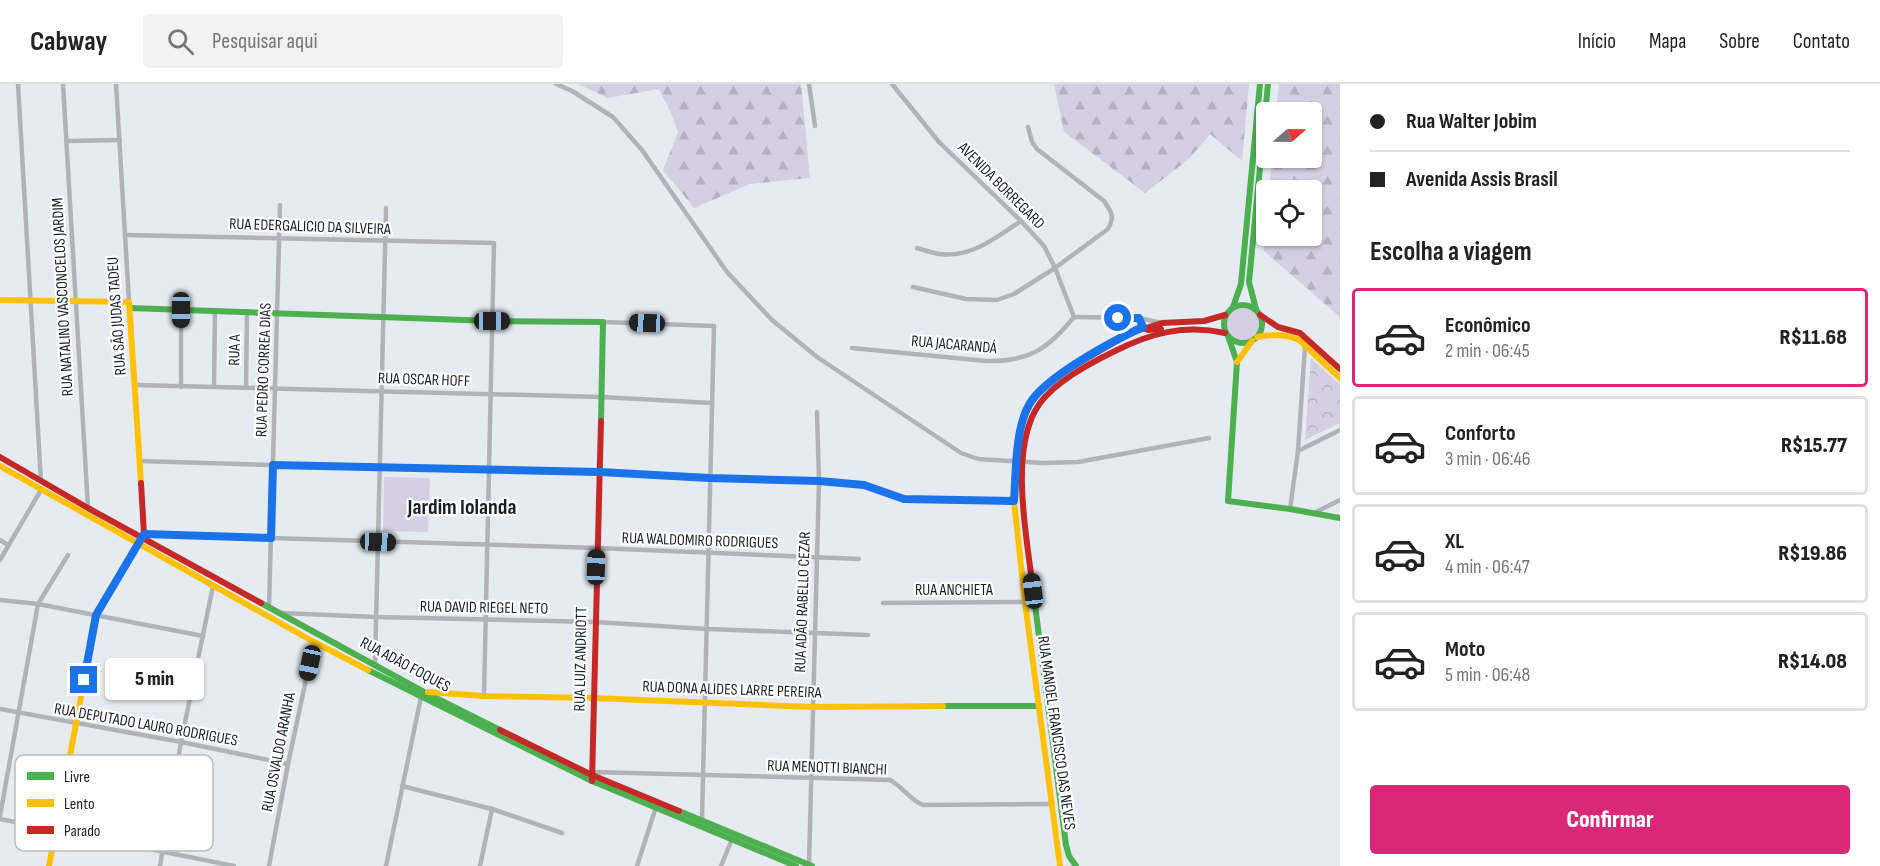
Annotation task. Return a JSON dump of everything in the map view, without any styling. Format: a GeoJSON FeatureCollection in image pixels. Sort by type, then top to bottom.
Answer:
{"type":"FeatureCollection","features":[{"type":"Feature","properties":{"kind":"main road"},"geometry":{"type":"LineString","coordinates":[[1260,84],[1241,284],[1233,307],[1225,315],[1223,321],[1237,362],[1228,501],[1340,518]]}},
{"type":"Feature","properties":{"kind":"main road"},"geometry":{"type":"LineString","coordinates":[[1237,362],[1262,326],[1249,282],[1268,84]]}},
{"type":"Feature","properties":{"kind":"main road"},"geometry":{"type":"LineString","coordinates":[[0,300],[130,305],[181,310],[492,321],[603,322]]}},
{"type":"Feature","properties":{"kind":"main road"},"geometry":{"type":"LineString","coordinates":[[1233,307],[1245,304],[1278,327],[1300,333],[1340,369]]}},
{"type":"Feature","properties":{"kind":"main road","name":"RUA SÃO JUDAS TADEU"},"geometry":{"type":"LineString","coordinates":[[130,305],[141,538]]}},
{"type":"Feature","properties":{"kind":"main road","name":"RUA MANOEL FRANCISCO DAS NEVES"},"geometry":{"type":"LineString","coordinates":[[1060,866],[1014,501],[1017,454],[1022,423],[1028,405],[1057,376],[1130,333],[1143,327],[1162,323],[1204,321],[1225,315]]}},
{"type":"Feature","properties":{"kind":"main road"},"geometry":{"type":"LineString","coordinates":[[1139,318],[1143,327],[1148,330],[1173,327],[1212,330],[1242,343],[1281,334],[1293,336],[1340,378]]}},
{"type":"Feature","properties":{"kind":"main road","name":"RUA LUIZ ANDRIOTT"},"geometry":{"type":"LineString","coordinates":[[592,776],[603,322]]}},
{"type":"Feature","properties":{"kind":"main road","name":"RUA MANOEL FRANCISCO DAS NEVES"},"geometry":{"type":"LineString","coordinates":[[1076,866],[1068,856],[1066,845],[1022,501],[1024,455],[1030,423],[1036,408],[1045,396],[1062,381],[1126,345],[1179,329]]}},
{"type":"Feature","properties":{"kind":"main road","name":"RUA ADÃO FOQUES"},"geometry":{"type":"LineString","coordinates":[[0,457],[141,538],[375,665],[423,695]]}},
{"type":"Feature","properties":{"kind":"main road","name":"RUA ADÃO FOQUES"},"geometry":{"type":"LineString","coordinates":[[0,466],[41,490],[141,538],[213,586],[314,642],[656,807],[796,866]]}},
{"type":"Feature","properties":{"kind":"main road"},"geometry":{"type":"LineString","coordinates":[[69,755],[96,615],[141,538]]}},
{"type":"Feature","properties":{"kind":"main road","name":"RUA DONA ALIDES LARRE PEREIRA"},"geometry":{"type":"LineString","coordinates":[[423,695],[813,706],[1039,706]]}},
{"type":"Feature","properties":{"kind":"main road","name":"RUA ADÃO FOQUES"},"geometry":{"type":"LineString","coordinates":[[592,776],[810,865]]}},
{"type":"Feature","properties":{"kind":"main road"},"geometry":{"type":"LineString","coordinates":[[49,866],[52,851]]}},
{"type":"Feature","properties":{"kind":"street"},"geometry":{"type":"LineString","coordinates":[[18,84],[41,482]]}},
{"type":"Feature","properties":{"kind":"street","name":"RUA NATALINO VASCONCELOS JARDIM"},"geometry":{"type":"LineString","coordinates":[[63,84],[88,508]]}},
{"type":"Feature","properties":{"kind":"street","name":"RUA SÃO JUDAS TADEU"},"geometry":{"type":"LineString","coordinates":[[116,84],[130,305]]}},
{"type":"Feature","properties":{"kind":"street"},"geometry":{"type":"LineString","coordinates":[[556,84],[613,117],[642,150],[727,272],[771,320],[817,357],[961,453],[978,459],[1000,461],[1078,462],[1209,438]]}},
{"type":"Feature","properties":{"kind":"street"},"geometry":{"type":"LineString","coordinates":[[809,84],[815,126]]}},
{"type":"Feature","properties":{"kind":"street","name":"AVENIDA BORREGARD"},"geometry":{"type":"LineString","coordinates":[[892,84],[939,142],[1044,246],[1056,268],[1074,317]]}},
{"type":"Feature","properties":{"kind":"street"},"geometry":{"type":"LineString","coordinates":[[913,287],[966,299],[997,300],[1014,294],[1056,268],[1108,229],[1113,220],[1104,201],[1037,149],[1032,142],[1028,127]]}},
{"type":"Feature","properties":{"kind":"street"},"geometry":{"type":"LineString","coordinates":[[67,141],[120,140]]}},
{"type":"Feature","properties":{"kind":"street","name":"RUA PEDRO CORREA DIAS"},"geometry":{"type":"LineString","coordinates":[[269,608],[280,205]]}},
{"type":"Feature","properties":{"kind":"street"},"geometry":{"type":"LineString","coordinates":[[375,665],[386,208]]}},
{"type":"Feature","properties":{"kind":"street"},"geometry":{"type":"LineString","coordinates":[[917,248],[940,254],[968,252],[982,246],[1021,221]]}},
{"type":"Feature","properties":{"kind":"street","name":"RUA EDERGALICIO DA SILVEIRA"},"geometry":{"type":"LineString","coordinates":[[125,235],[494,243],[492,321]]}},
{"type":"Feature","properties":{"kind":"street"},"geometry":{"type":"LineString","coordinates":[[181,310],[182,387]]}},
{"type":"Feature","properties":{"kind":"street"},"geometry":{"type":"LineString","coordinates":[[214,387],[215,311]]}},
{"type":"Feature","properties":{"kind":"street","name":"RUA A"},"geometry":{"type":"LineString","coordinates":[[246,388],[248,311]]}},
{"type":"Feature","properties":{"kind":"street"},"geometry":{"type":"LineString","coordinates":[[1074,317],[1139,318],[1162,323]]}},
{"type":"Feature","properties":{"kind":"street","name":"RUA JACARANDÁ"},"geometry":{"type":"LineString","coordinates":[[852,348],[1006,362],[1024,358],[1040,349],[1058,336],[1074,317]]}},
{"type":"Feature","properties":{"kind":"street"},"geometry":{"type":"LineString","coordinates":[[484,696],[492,321]]}},
{"type":"Feature","properties":{"kind":"street"},"geometry":{"type":"LineString","coordinates":[[603,322],[714,326],[702,819]]}},
{"type":"Feature","properties":{"kind":"street"},"geometry":{"type":"LineString","coordinates":[[1290,509],[1298,451],[1305,346]]}},
{"type":"Feature","properties":{"kind":"street","name":"RUA OSCAR HOFF"},"geometry":{"type":"LineString","coordinates":[[135,385],[602,397],[712,404]]}},
{"type":"Feature","properties":{"kind":"street","name":"RUA ADÃO RABELLO CEZAR"},"geometry":{"type":"LineString","coordinates":[[810,865],[819,481],[817,412]]}},
{"type":"Feature","properties":{"kind":"street"},"geometry":{"type":"LineString","coordinates":[[1298,451],[1340,430]]}},
{"type":"Feature","properties":{"kind":"street"},"geometry":{"type":"LineString","coordinates":[[139,461],[600,472],[819,481],[864,485],[904,499],[1014,501]]}},
{"type":"Feature","properties":{"kind":"street"},"geometry":{"type":"LineString","coordinates":[[0,560],[41,490]]}},
{"type":"Feature","properties":{"kind":"street"},"geometry":{"type":"LineString","coordinates":[[1314,513],[1340,500]]}},
{"type":"Feature","properties":{"kind":"street","name":"RUA WALDOMIRO RODRIGUES"},"geometry":{"type":"LineString","coordinates":[[141,538],[271,538],[859,559]]}},
{"type":"Feature","properties":{"kind":"street"},"geometry":{"type":"LineString","coordinates":[[0,540],[8,545]]}},
{"type":"Feature","properties":{"kind":"street"},"geometry":{"type":"LineString","coordinates":[[15,820],[0,817],[38,604],[68,555]]}},
{"type":"Feature","properties":{"kind":"street"},"geometry":{"type":"LineString","coordinates":[[179,755],[213,586]]}},
{"type":"Feature","properties":{"kind":"street"},"geometry":{"type":"LineString","coordinates":[[0,600],[38,604],[203,636]]}},
{"type":"Feature","properties":{"kind":"street","name":"RUA ANCHIETA"},"geometry":{"type":"LineString","coordinates":[[883,603],[1025,602]]}},
{"type":"Feature","properties":{"kind":"street","name":"RUA DAVID RIEGEL NETO"},"geometry":{"type":"LineString","coordinates":[[278,613],[595,622],[707,629],[868,634]]}},
{"type":"Feature","properties":{"kind":"street","name":"RUA OSVALDO ARANHA"},"geometry":{"type":"LineString","coordinates":[[270,866],[288,764],[314,642]]}},
{"type":"Feature","properties":{"kind":"street"},"geometry":{"type":"LineString","coordinates":[[386,866],[423,695]]}},
{"type":"Feature","properties":{"kind":"street","name":"RUA DEPUTADO LAURO RODRIGUES"},"geometry":{"type":"LineString","coordinates":[[0,709],[288,764]]}},
{"type":"Feature","properties":{"kind":"street","name":"RUA MENOTTI BIANCHI"},"geometry":{"type":"LineString","coordinates":[[592,776],[890,780],[899,785],[915,802],[923,805],[1052,804]]}},
{"type":"Feature","properties":{"kind":"street"},"geometry":{"type":"LineString","coordinates":[[402,786],[492,809],[562,833]]}},
{"type":"Feature","properties":{"kind":"street"},"geometry":{"type":"LineString","coordinates":[[637,866],[656,807]]}},
{"type":"Feature","properties":{"kind":"street"},"geometry":{"type":"LineString","coordinates":[[480,866],[492,809]]}},
{"type":"Feature","properties":{"kind":"street"},"geometry":{"type":"LineString","coordinates":[[721,866],[732,839]]}},
{"type":"Feature","properties":{"kind":"street"},"geometry":{"type":"LineString","coordinates":[[158,851],[234,866]]}},
{"type":"Feature","properties":{"kind":"street"},"geometry":{"type":"LineString","coordinates":[[160,866],[163,852]]}},
{"type":"Feature","properties":{"kind":"green space"},"geometry":{"type":"Polygon","coordinates":[[[578,84],[801,84],[810,178],[750,184],[694,208],[663,170],[678,132],[659,89],[608,98],[578,84]]]}},
{"type":"Feature","properties":{"kind":"green space"},"geometry":{"type":"Polygon","coordinates":[[[1054,84],[1249,84],[1242,161],[1210,134],[1189,159],[1145,193],[1064,132],[1054,84]]]}},
{"type":"Feature","properties":{"kind":"green space"},"geometry":{"type":"Polygon","coordinates":[[[1279,84],[1340,84],[1340,317],[1264,251],[1264,246],[1322,246],[1322,180],[1270,180],[1271,168],[1322,168],[1322,102],[1277,102],[1279,84]]]}},
{"type":"Feature","properties":{"kind":"green space"},"geometry":{"type":"Polygon","coordinates":[[[1243,308],[1255,312],[1259,324],[1255,336],[1243,340],[1231,336],[1227,324],[1231,312],[1243,308]]]}},
{"type":"Feature","properties":{"kind":"green space"},"geometry":{"type":"Polygon","coordinates":[[[1311,358],[1340,385],[1340,423],[1305,440],[1311,358]]]}},
{"type":"Feature","properties":{"kind":"green space"},"geometry":{"type":"Polygon","coordinates":[[[384,477],[430,478],[428,532],[383,531],[384,477]]]}},
{"type":"Feature","properties":{"kind":"traffic: fast"},"geometry":{"type":"LineString","coordinates":[[1233,307],[1241,284],[1260,84]]}},
{"type":"Feature","properties":{"kind":"traffic: fast"},"geometry":{"type":"LineString","coordinates":[[1256,309],[1249,282],[1268,84]]}},
{"type":"Feature","properties":{"kind":"traffic: fast"},"geometry":{"type":"LineString","coordinates":[[1243,305],[1257,310],[1262,324],[1257,338],[1243,343],[1229,338],[1224,324],[1229,310],[1243,305]]}},
{"type":"Feature","properties":{"kind":"traffic: fast"},"geometry":{"type":"LineString","coordinates":[[130,308],[492,321],[603,322],[601,421]]}},
{"type":"Feature","properties":{"kind":"traffic: fast"},"geometry":{"type":"LineString","coordinates":[[1228,336],[1237,362],[1228,501],[1340,518]]}},
{"type":"Feature","properties":{"kind":"traffic: fast"},"geometry":{"type":"LineString","coordinates":[[1031,574],[1066,845],[1069,856],[1076,866]]}},
{"type":"Feature","properties":{"kind":"traffic: fast"},"geometry":{"type":"LineString","coordinates":[[261,603],[424,692],[500,730]]}},
{"type":"Feature","properties":{"kind":"traffic: fast"},"geometry":{"type":"LineString","coordinates":[[368,670],[592,781],[796,866]]}},
{"type":"Feature","properties":{"kind":"traffic: fast"},"geometry":{"type":"LineString","coordinates":[[943,706],[1039,706]]}},
{"type":"Feature","properties":{"kind":"traffic: fast"},"geometry":{"type":"LineString","coordinates":[[679,811],[812,866]]}},
{"type":"Feature","properties":{"kind":"traffic: slow"},"geometry":{"type":"LineString","coordinates":[[0,300],[129,302],[141,483]]}},
{"type":"Feature","properties":{"kind":"traffic: slow"},"geometry":{"type":"LineString","coordinates":[[1257,337],[1284,335],[1299,340],[1340,378]]}},
{"type":"Feature","properties":{"kind":"traffic: slow"},"geometry":{"type":"LineString","coordinates":[[1237,362],[1252,341]]}},
{"type":"Feature","properties":{"kind":"traffic: slow"},"geometry":{"type":"LineString","coordinates":[[1041,390],[1028,405],[1022,423],[1017,454],[1014,501],[1060,866]]}},
{"type":"Feature","properties":{"kind":"traffic: slow"},"geometry":{"type":"LineString","coordinates":[[0,466],[368,670]]}},
{"type":"Feature","properties":{"kind":"traffic: slow"},"geometry":{"type":"LineString","coordinates":[[70,755],[83,687]]}},
{"type":"Feature","properties":{"kind":"traffic: slow"},"geometry":{"type":"LineString","coordinates":[[428,692],[484,696],[813,707],[943,706]]}},
{"type":"Feature","properties":{"kind":"traffic: slow"},"geometry":{"type":"LineString","coordinates":[[49,866],[52,851]]}},
{"type":"Feature","properties":{"kind":"traffic: jam"},"geometry":{"type":"LineString","coordinates":[[1041,390],[1057,376],[1130,333],[1162,323],[1204,321],[1225,315]]}},
{"type":"Feature","properties":{"kind":"traffic: jam"},"geometry":{"type":"LineString","coordinates":[[1260,315],[1278,327],[1300,333],[1340,369]]}},
{"type":"Feature","properties":{"kind":"traffic: jam"},"geometry":{"type":"LineString","coordinates":[[1139,318],[1143,328],[1161,329]]}},
{"type":"Feature","properties":{"kind":"traffic: jam"},"geometry":{"type":"LineString","coordinates":[[1031,574],[1022,491],[1022,469],[1028,428],[1041,401],[1049,392],[1082,368],[1142,339],[1182,330],[1196,329],[1225,333]]}},
{"type":"Feature","properties":{"kind":"traffic: jam"},"geometry":{"type":"LineString","coordinates":[[592,781],[601,421]]}},
{"type":"Feature","properties":{"kind":"traffic: jam"},"geometry":{"type":"LineString","coordinates":[[0,457],[261,603]]}},
{"type":"Feature","properties":{"kind":"traffic: jam"},"geometry":{"type":"LineString","coordinates":[[83,687],[96,615],[144,534],[141,483]]}},
{"type":"Feature","properties":{"kind":"traffic: jam"},"geometry":{"type":"LineString","coordinates":[[500,730],[592,775],[679,811]]}},
{"type":"Feature","properties":{"kind":"district","name":"Jardim Iolanda"},"geometry":{"type":"Point","coordinates":[462,507]}},
{"type":"Feature","properties":{"kind":"route"},"geometry":{"type":"LineString","coordinates":[[84,680],[96,615],[144,534],[271,538],[273,465],[600,472],[819,481],[864,485],[904,499],[1014,501],[1017,454],[1022,423],[1028,405],[1057,376],[1143,327],[1139,318],[1118,318]]}}]}
